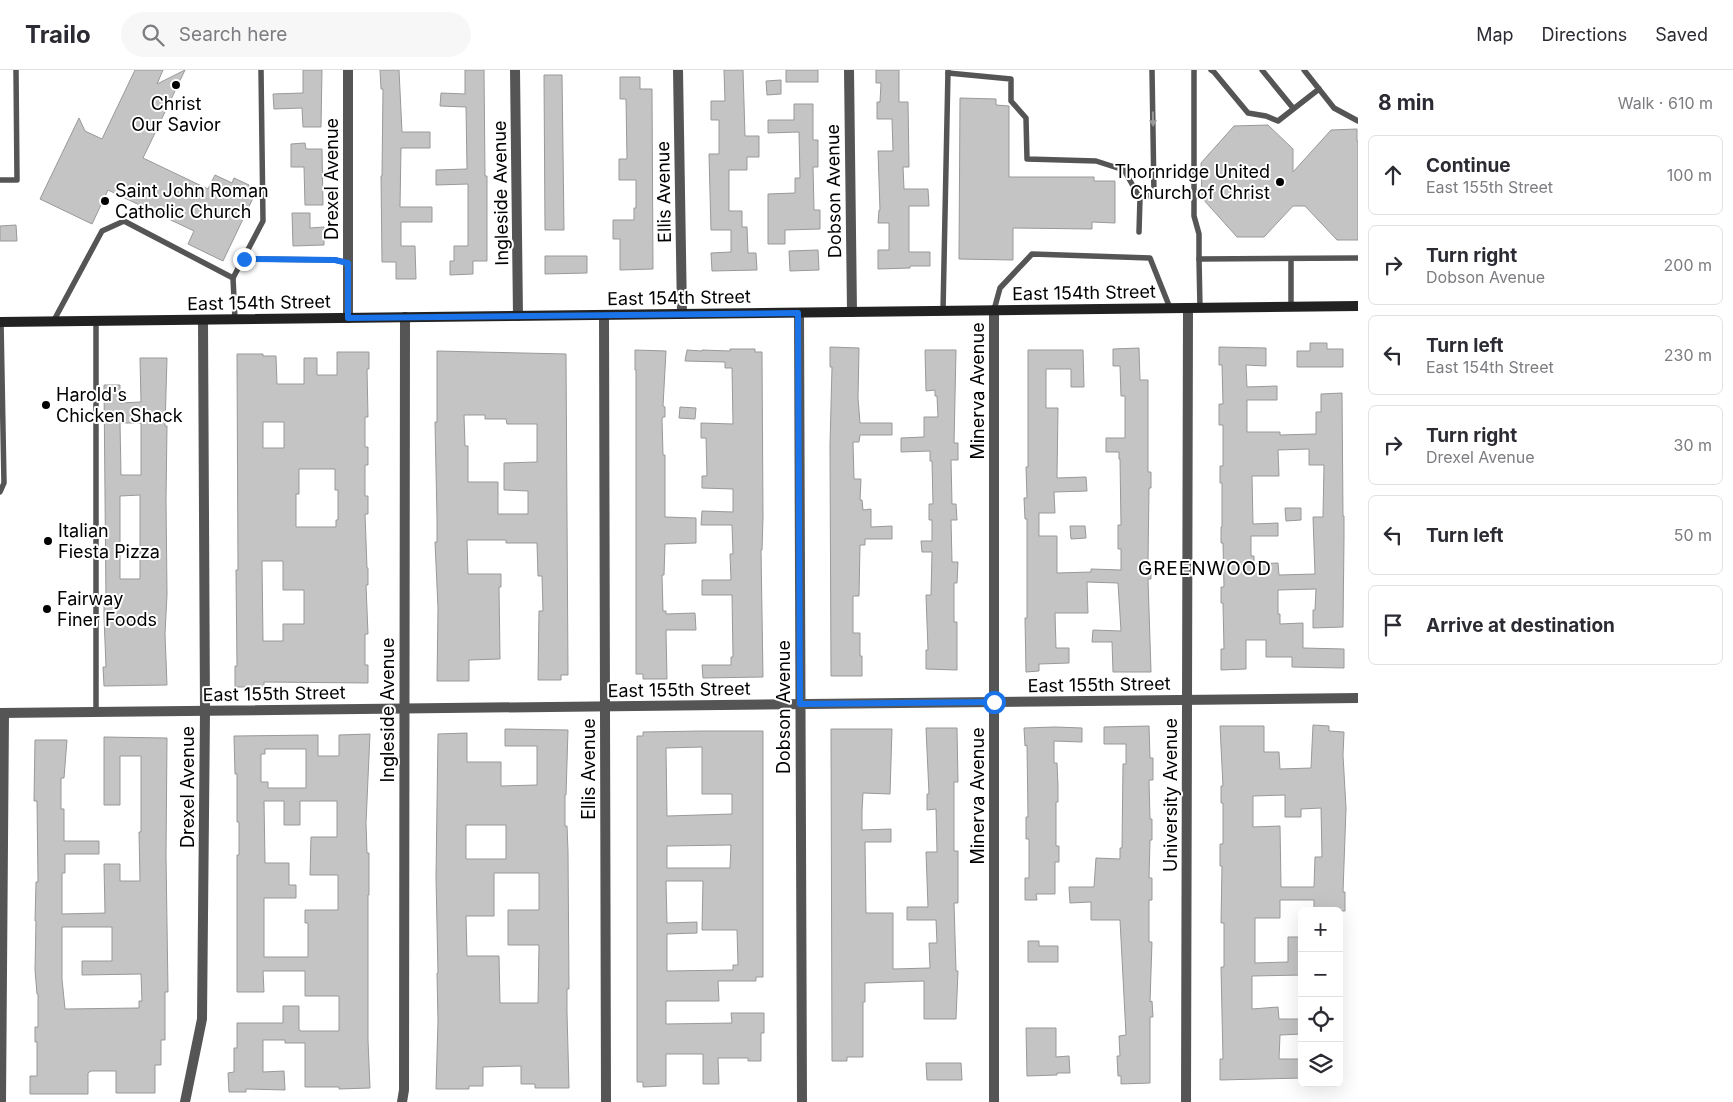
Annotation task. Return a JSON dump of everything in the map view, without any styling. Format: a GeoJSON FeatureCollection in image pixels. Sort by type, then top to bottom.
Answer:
{"type":"FeatureCollection","features":[{"type":"Feature","properties":{"kind":"street","name":"Drexel Avenue"},"geometry":{"type":"LineString","coordinates":[[348,70],[348,318]]}},
{"type":"Feature","properties":{"kind":"street","name":"Ingleside Avenue"},"geometry":{"type":"LineString","coordinates":[[515,70],[518,316]]}},
{"type":"Feature","properties":{"kind":"street","name":"Ellis Avenue"},"geometry":{"type":"LineString","coordinates":[[678,70],[682,314]]}},
{"type":"Feature","properties":{"kind":"street","name":"Dobson Avenue"},"geometry":{"type":"LineString","coordinates":[[849,70],[852,312]]}},
{"type":"Feature","properties":{"kind":"street","name":"East 154th Street"},"geometry":{"type":"LineString","coordinates":[[0,322],[1358,306]]}},
{"type":"Feature","properties":{"kind":"street","name":"University Avenue"},"geometry":{"type":"LineString","coordinates":[[1186,1102],[1188,308]]}},
{"type":"Feature","properties":{"kind":"street","name":"Minerva Avenue"},"geometry":{"type":"LineString","coordinates":[[994,310],[994,1102]]}},
{"type":"Feature","properties":{"kind":"street","name":"Dobson Avenue"},"geometry":{"type":"LineString","coordinates":[[798,313],[802,1102]]}},
{"type":"Feature","properties":{"kind":"street","name":"Ellis Avenue"},"geometry":{"type":"LineString","coordinates":[[604,315],[606,1102]]}},
{"type":"Feature","properties":{"kind":"street","name":"Ingleside Avenue"},"geometry":{"type":"LineString","coordinates":[[402,1102],[404,1090],[405,317]]}},
{"type":"Feature","properties":{"kind":"street","name":"Drexel Avenue"},"geometry":{"type":"LineString","coordinates":[[184,1102],[202,1019],[205,711],[203,320]]}},
{"type":"Feature","properties":{"kind":"street","name":"East 155th Street"},"geometry":{"type":"LineString","coordinates":[[2,713],[1358,698]]}},
{"type":"Feature","properties":{"kind":"street"},"geometry":{"type":"LineString","coordinates":[[1,1102],[2,713]]}},
{"type":"Feature","properties":{"kind":"lane"},"geometry":{"type":"LineString","coordinates":[[0,180],[17,180],[16,70]]}},
{"type":"Feature","properties":{"kind":"lane"},"geometry":{"type":"LineString","coordinates":[[235,320],[234,278],[264,221],[261,70]]}},
{"type":"Feature","properties":{"kind":"lane"},"geometry":{"type":"LineString","coordinates":[[1140,198],[1154,194],[1152,70]]}},
{"type":"Feature","properties":{"kind":"lane"},"geometry":{"type":"LineString","coordinates":[[1194,70],[1194,216],[1199,234],[1200,308]]}},
{"type":"Feature","properties":{"kind":"lane"},"geometry":{"type":"LineString","coordinates":[[1211,70],[1248,113],[1266,116],[1278,121],[1319,89]]}},
{"type":"Feature","properties":{"kind":"lane"},"geometry":{"type":"LineString","coordinates":[[1262,70],[1293,108]]}},
{"type":"Feature","properties":{"kind":"lane"},"geometry":{"type":"LineString","coordinates":[[1304,70],[1334,108],[1358,121]]}},
{"type":"Feature","properties":{"kind":"lane"},"geometry":{"type":"LineString","coordinates":[[943,311],[948,71],[1011,79],[1011,101],[1026,118],[1027,159],[1096,161],[1124,170],[1140,198],[1139,232]]}},
{"type":"Feature","properties":{"kind":"lane"},"geometry":{"type":"LineString","coordinates":[[53,322],[102,231],[124,222],[234,278]]}},
{"type":"Feature","properties":{"kind":"lane"},"geometry":{"type":"LineString","coordinates":[[994,310],[1000,288],[1032,254],[1150,258],[1170,308]]}},
{"type":"Feature","properties":{"kind":"lane"},"geometry":{"type":"LineString","coordinates":[[1199,259],[1358,258]]}},
{"type":"Feature","properties":{"kind":"lane"},"geometry":{"type":"LineString","coordinates":[[244,259],[335,260],[348,263]]}},
{"type":"Feature","properties":{"kind":"lane"},"geometry":{"type":"LineString","coordinates":[[1291,259],[1291,307]]}},
{"type":"Feature","properties":{"kind":"lane"},"geometry":{"type":"LineString","coordinates":[[96,321],[96,712]]}},
{"type":"Feature","properties":{"kind":"lane"},"geometry":{"type":"LineString","coordinates":[[0,322],[4,483],[0,490]]}},
{"type":"Feature","properties":{"kind":"building"},"geometry":{"type":"Polygon","coordinates":[[[135,70],[163,70],[157,84],[185,70],[143,158],[208,189],[215,175],[232,183],[234,178],[249,185],[246,192],[254,196],[223,261],[188,244],[194,231],[108,190],[92,224],[40,199],[79,118],[85,131],[102,139],[135,70]]]}},
{"type":"Feature","properties":{"kind":"building"},"geometry":{"type":"Polygon","coordinates":[[[303,70],[322,70],[321,127],[303,127],[302,108],[274,109],[273,94],[303,93],[303,70]]]}},
{"type":"Feature","properties":{"kind":"building"},"geometry":{"type":"Polygon","coordinates":[[[380,70],[399,70],[402,132],[430,132],[430,148],[401,148],[400,207],[432,207],[432,222],[401,222],[401,246],[415,246],[416,279],[396,279],[396,262],[382,262],[383,89],[381,89],[380,70]]]}},
{"type":"Feature","properties":{"kind":"building"},"geometry":{"type":"Polygon","coordinates":[[[465,70],[484,70],[487,261],[473,261],[473,274],[450,275],[450,261],[454,261],[454,246],[468,246],[468,184],[436,185],[436,170],[467,169],[466,107],[440,106],[441,93],[465,94],[465,70]]]}},
{"type":"Feature","properties":{"kind":"building"},"geometry":{"type":"Polygon","coordinates":[[[724,70],[743,70],[745,136],[759,136],[759,157],[747,157],[747,170],[729,170],[729,211],[742,211],[742,227],[747,227],[748,253],[756,253],[757,270],[712,271],[711,253],[731,252],[731,230],[711,230],[709,154],[719,154],[719,120],[711,120],[711,101],[725,101],[724,70]]]}},
{"type":"Feature","properties":{"kind":"building"},"geometry":{"type":"Polygon","coordinates":[[[786,70],[818,70],[818,82],[786,82],[786,70]]]}},
{"type":"Feature","properties":{"kind":"building"},"geometry":{"type":"Polygon","coordinates":[[[876,70],[899,70],[899,102],[908,102],[909,167],[903,167],[904,189],[928,189],[929,206],[909,206],[909,252],[930,252],[930,266],[878,269],[878,250],[889,250],[889,223],[878,223],[880,210],[878,151],[893,151],[892,119],[877,119],[877,102],[880,102],[881,83],[876,83],[876,70]]]}},
{"type":"Feature","properties":{"kind":"building"},"geometry":{"type":"Polygon","coordinates":[[[544,75],[562,75],[564,230],[545,230],[544,75]]]}},
{"type":"Feature","properties":{"kind":"building"},"geometry":{"type":"Polygon","coordinates":[[[620,77],[640,77],[640,89],[652,89],[653,269],[620,270],[620,239],[613,239],[613,220],[634,220],[634,208],[636,208],[636,180],[619,180],[619,159],[627,159],[626,99],[620,99],[620,77]]]}},
{"type":"Feature","properties":{"kind":"building"},"geometry":{"type":"Polygon","coordinates":[[[781,80],[781,94],[767,95],[766,81],[781,80]]]}},
{"type":"Feature","properties":{"kind":"building"},"geometry":{"type":"Polygon","coordinates":[[[960,98],[996,99],[996,105],[1009,106],[1009,177],[1094,177],[1094,181],[1115,181],[1115,223],[1092,222],[1092,229],[1013,228],[1013,260],[959,259],[960,98]]]}},
{"type":"Feature","properties":{"kind":"building"},"geometry":{"type":"Polygon","coordinates":[[[794,104],[813,104],[813,140],[818,140],[818,167],[813,167],[814,210],[820,210],[820,229],[785,230],[785,244],[768,244],[768,194],[795,193],[795,178],[800,178],[799,132],[768,133],[768,120],[794,120],[794,104]]]}},
{"type":"Feature","properties":{"kind":"building","name":"Thornridge United Church of Christ"},"geometry":{"type":"Polygon","coordinates":[[[1268,125],[1293,149],[1293,172],[1331,130],[1357,129],[1358,240],[1337,240],[1305,206],[1293,206],[1264,237],[1237,237],[1202,198],[1201,163],[1234,126],[1268,125]]]}},
{"type":"Feature","properties":{"kind":"building"},"geometry":{"type":"Polygon","coordinates":[[[305,143],[306,149],[322,149],[323,205],[305,205],[304,167],[291,167],[291,144],[305,143]]]}},
{"type":"Feature","properties":{"kind":"building"},"geometry":{"type":"Polygon","coordinates":[[[292,213],[310,213],[310,228],[324,227],[324,245],[293,246],[292,213]]]}},
{"type":"Feature","properties":{"kind":"building"},"geometry":{"type":"Polygon","coordinates":[[[16,225],[17,241],[0,241],[0,226],[16,225]]]}},
{"type":"Feature","properties":{"kind":"building"},"geometry":{"type":"Polygon","coordinates":[[[818,250],[819,270],[790,271],[789,251],[818,250]]]}},
{"type":"Feature","properties":{"kind":"building"},"geometry":{"type":"Polygon","coordinates":[[[545,256],[587,256],[587,273],[545,274],[545,256]]]}},
{"type":"Feature","properties":{"kind":"building"},"geometry":{"type":"Polygon","coordinates":[[[1310,343],[1327,343],[1327,349],[1343,349],[1343,367],[1297,367],[1297,351],[1310,351],[1310,343]]]}},
{"type":"Feature","properties":{"kind":"building"},"geometry":{"type":"Polygon","coordinates":[[[830,347],[859,348],[858,398],[860,423],[892,423],[892,435],[860,435],[859,442],[853,442],[854,479],[861,479],[860,500],[862,500],[863,510],[871,509],[871,527],[892,526],[892,539],[865,539],[865,545],[860,545],[859,596],[853,596],[853,633],[860,633],[862,676],[831,676],[830,445],[832,367],[830,367],[830,347]]]}},
{"type":"Feature","properties":{"kind":"building"},"geometry":{"type":"Polygon","coordinates":[[[1219,347],[1266,348],[1266,366],[1246,365],[1247,387],[1277,386],[1277,400],[1247,400],[1247,432],[1280,432],[1280,435],[1316,434],[1316,412],[1321,412],[1321,394],[1342,393],[1343,627],[1313,628],[1316,589],[1278,590],[1278,614],[1280,614],[1280,624],[1303,623],[1303,648],[1344,649],[1344,668],[1292,667],[1292,657],[1266,657],[1266,640],[1246,640],[1246,669],[1221,670],[1221,649],[1224,649],[1223,603],[1221,603],[1221,587],[1224,587],[1223,543],[1221,543],[1222,483],[1220,483],[1220,466],[1223,466],[1223,425],[1219,425],[1219,404],[1223,404],[1222,365],[1219,365],[1219,347]],[[1309,449],[1278,450],[1279,476],[1252,476],[1253,524],[1278,523],[1278,536],[1251,536],[1251,556],[1254,556],[1254,564],[1278,563],[1279,575],[1315,574],[1313,517],[1323,517],[1324,465],[1309,465],[1309,449]]]}},
{"type":"Feature","properties":{"kind":"building"},"geometry":{"type":"Polygon","coordinates":[[[1139,348],[1140,380],[1148,380],[1148,472],[1151,472],[1148,563],[1151,562],[1151,579],[1148,579],[1151,672],[1113,672],[1112,642],[1092,642],[1093,630],[1121,631],[1118,583],[1087,582],[1088,613],[1055,613],[1056,648],[1069,648],[1069,663],[1039,664],[1039,671],[1026,672],[1027,519],[1025,519],[1024,498],[1027,498],[1026,467],[1028,467],[1028,350],[1083,350],[1084,387],[1071,387],[1071,369],[1046,369],[1046,408],[1058,408],[1057,478],[1086,477],[1087,491],[1054,492],[1055,513],[1039,513],[1039,536],[1057,536],[1057,573],[1091,572],[1091,569],[1121,570],[1121,549],[1118,549],[1118,525],[1121,525],[1120,459],[1119,452],[1106,452],[1106,438],[1125,438],[1125,396],[1121,396],[1120,366],[1113,366],[1113,349],[1139,348]]]}},
{"type":"Feature","properties":{"kind":"building"},"geometry":{"type":"Polygon","coordinates":[[[730,349],[755,349],[755,352],[762,352],[763,517],[761,550],[763,677],[703,678],[702,665],[731,665],[731,657],[733,657],[732,595],[702,595],[702,580],[731,580],[730,554],[733,554],[732,525],[701,525],[702,511],[733,512],[733,489],[702,488],[702,476],[707,476],[706,438],[701,438],[701,423],[733,424],[732,368],[725,368],[725,362],[685,361],[687,350],[730,351],[730,349]]]}},
{"type":"Feature","properties":{"kind":"building"},"geometry":{"type":"Polygon","coordinates":[[[635,350],[666,351],[663,406],[665,407],[665,417],[662,419],[663,455],[665,455],[665,517],[696,518],[696,543],[665,544],[664,575],[662,575],[663,611],[666,611],[666,614],[695,613],[696,630],[666,630],[667,679],[643,679],[643,674],[636,674],[635,350]]]}},
{"type":"Feature","properties":{"kind":"building"},"geometry":{"type":"Polygon","coordinates":[[[925,350],[956,350],[954,443],[958,443],[958,460],[951,460],[952,504],[956,504],[957,520],[951,520],[952,562],[958,562],[957,583],[954,583],[954,622],[957,622],[957,670],[926,669],[926,650],[928,650],[926,595],[931,595],[932,552],[922,552],[921,541],[932,541],[932,520],[929,520],[929,504],[933,504],[932,461],[930,461],[930,451],[901,452],[901,438],[924,437],[924,417],[938,417],[935,390],[926,391],[925,350]]]}},
{"type":"Feature","properties":{"kind":"building"},"geometry":{"type":"Polygon","coordinates":[[[437,351],[566,354],[568,675],[561,675],[561,680],[538,680],[539,611],[543,611],[542,576],[538,576],[537,543],[506,543],[506,540],[467,540],[468,574],[501,574],[501,587],[499,587],[500,659],[469,660],[469,681],[437,681],[438,608],[435,542],[437,542],[437,518],[435,422],[437,422],[437,351]],[[464,415],[465,446],[468,446],[468,482],[498,482],[498,514],[528,514],[528,491],[504,490],[504,463],[537,462],[537,424],[507,424],[506,419],[485,419],[485,415],[464,415]]]}},
{"type":"Feature","properties":{"kind":"building"},"geometry":{"type":"Polygon","coordinates":[[[337,352],[369,352],[369,369],[367,369],[368,417],[365,417],[365,447],[368,447],[368,465],[365,465],[365,496],[368,496],[368,514],[365,514],[368,568],[368,585],[366,585],[368,634],[365,634],[365,665],[368,665],[368,683],[264,682],[264,687],[235,687],[235,666],[237,666],[236,570],[238,570],[237,354],[276,356],[277,384],[304,384],[304,358],[317,358],[317,375],[337,375],[337,352]],[[263,422],[263,448],[284,448],[284,422],[263,422]],[[299,469],[299,494],[296,494],[296,527],[336,527],[336,520],[338,520],[338,490],[335,490],[335,469],[299,469]],[[262,561],[263,641],[283,641],[283,624],[304,624],[304,590],[283,590],[283,561],[262,561]]]}},
{"type":"Feature","properties":{"kind":"building"},"geometry":{"type":"Polygon","coordinates":[[[140,358],[167,358],[165,426],[167,426],[167,594],[165,634],[167,685],[104,686],[103,667],[106,667],[104,602],[106,602],[104,385],[120,385],[120,403],[141,402],[140,358]],[[120,423],[121,475],[141,475],[141,423],[120,423]],[[140,495],[120,496],[120,579],[140,579],[140,495]]]}},
{"type":"Feature","properties":{"kind":"building"},"geometry":{"type":"Polygon","coordinates":[[[680,407],[696,408],[695,419],[679,418],[680,407]]]}},
{"type":"Feature","properties":{"kind":"building"},"geometry":{"type":"Polygon","coordinates":[[[1285,508],[1301,508],[1301,520],[1286,521],[1285,508]]]}},
{"type":"Feature","properties":{"kind":"building"},"geometry":{"type":"Polygon","coordinates":[[[1070,526],[1085,526],[1086,538],[1071,539],[1070,526]]]}},
{"type":"Feature","properties":{"kind":"building"},"geometry":{"type":"Polygon","coordinates":[[[1313,725],[1329,726],[1329,731],[1344,732],[1343,755],[1346,808],[1343,892],[1345,892],[1345,911],[1343,911],[1343,907],[1314,907],[1314,900],[1280,900],[1280,918],[1255,918],[1255,963],[1288,962],[1288,937],[1298,937],[1298,975],[1252,976],[1252,1009],[1278,1007],[1279,1019],[1298,1019],[1298,1034],[1280,1035],[1279,1059],[1298,1059],[1298,1078],[1220,1080],[1220,1059],[1223,1059],[1221,967],[1224,967],[1224,923],[1221,923],[1222,866],[1220,866],[1220,844],[1223,844],[1221,786],[1223,786],[1220,726],[1264,726],[1264,752],[1279,752],[1280,769],[1311,768],[1313,725]],[[1285,795],[1253,796],[1253,827],[1280,826],[1281,887],[1314,887],[1315,857],[1322,857],[1321,808],[1301,809],[1301,817],[1285,817],[1285,795]]]}},
{"type":"Feature","properties":{"kind":"building"},"geometry":{"type":"Polygon","coordinates":[[[1149,726],[1150,758],[1153,758],[1153,780],[1149,780],[1150,819],[1152,819],[1149,878],[1152,878],[1152,900],[1149,900],[1149,942],[1152,942],[1150,1002],[1152,1001],[1153,1017],[1150,1017],[1150,1083],[1121,1084],[1121,1076],[1118,1076],[1117,1056],[1120,1056],[1119,1036],[1126,1035],[1120,920],[1091,920],[1091,902],[1070,903],[1069,887],[1094,887],[1096,858],[1120,859],[1120,848],[1122,848],[1123,764],[1126,764],[1126,744],[1104,744],[1104,727],[1149,726]]]}},
{"type":"Feature","properties":{"kind":"building"},"geometry":{"type":"Polygon","coordinates":[[[926,728],[957,728],[958,782],[954,782],[954,851],[958,851],[958,903],[954,903],[956,971],[958,971],[956,1019],[924,1019],[924,981],[865,983],[863,1057],[847,1057],[847,1061],[832,1061],[831,729],[892,729],[890,794],[863,793],[862,830],[891,829],[891,842],[865,842],[866,913],[893,913],[893,969],[930,968],[929,943],[937,943],[936,920],[907,920],[907,907],[928,907],[926,852],[937,852],[936,809],[927,810],[927,794],[929,794],[926,728]]]}},
{"type":"Feature","properties":{"kind":"building"},"geometry":{"type":"Polygon","coordinates":[[[1024,728],[1082,728],[1082,742],[1054,741],[1054,763],[1057,763],[1058,786],[1056,846],[1059,846],[1059,862],[1055,862],[1055,894],[1036,894],[1037,900],[1025,900],[1025,878],[1029,878],[1029,839],[1026,839],[1026,817],[1028,817],[1027,745],[1025,746],[1024,728]]]}},
{"type":"Feature","properties":{"kind":"building"},"geometry":{"type":"Polygon","coordinates":[[[505,729],[568,730],[565,826],[567,826],[568,851],[569,989],[567,989],[567,1012],[569,1088],[535,1088],[535,1084],[521,1084],[521,1066],[483,1067],[483,1086],[469,1086],[469,1089],[436,1089],[438,1021],[436,877],[438,734],[467,733],[467,762],[501,762],[501,786],[537,785],[537,746],[505,746],[505,729]],[[466,825],[466,859],[506,859],[506,825],[466,825]],[[494,873],[494,916],[466,916],[467,956],[499,956],[500,1003],[538,1003],[539,945],[508,945],[508,910],[539,910],[539,873],[494,873]]]}},
{"type":"Feature","properties":{"kind":"building"},"geometry":{"type":"Polygon","coordinates":[[[763,731],[763,977],[756,977],[756,981],[718,981],[719,1001],[666,1001],[666,1024],[732,1023],[731,1013],[764,1013],[764,1033],[761,1033],[761,1061],[748,1061],[748,1058],[718,1058],[719,1084],[703,1084],[703,1054],[666,1054],[666,1086],[643,1087],[643,1082],[637,1082],[637,736],[643,736],[643,732],[763,731]],[[702,747],[666,748],[667,816],[732,814],[732,794],[702,794],[702,747]],[[731,845],[667,846],[667,868],[730,868],[731,845]],[[666,881],[667,923],[697,922],[697,933],[667,934],[667,971],[733,970],[733,965],[738,965],[737,930],[702,930],[703,881],[666,881]]]}},
{"type":"Feature","properties":{"kind":"building"},"geometry":{"type":"Polygon","coordinates":[[[370,734],[366,823],[367,853],[369,853],[368,1040],[370,1088],[305,1087],[305,1043],[285,1043],[285,1040],[263,1040],[263,1072],[284,1071],[285,1090],[246,1089],[246,1092],[229,1092],[228,1073],[234,1072],[234,1048],[237,1048],[237,1023],[283,1023],[283,1006],[299,1006],[299,1030],[339,1031],[339,996],[305,996],[305,971],[263,971],[264,992],[237,992],[237,855],[239,855],[239,822],[237,822],[237,774],[235,774],[234,736],[318,735],[318,756],[339,756],[339,735],[370,734]],[[265,749],[265,754],[261,754],[261,782],[268,782],[268,788],[306,788],[306,749],[265,749]],[[264,801],[265,863],[289,863],[289,885],[296,885],[296,898],[264,898],[264,957],[308,957],[308,923],[305,923],[305,910],[338,910],[338,875],[310,875],[311,837],[337,837],[337,801],[300,801],[300,825],[284,825],[284,801],[264,801]]]}},
{"type":"Feature","properties":{"kind":"building"},"geometry":{"type":"Polygon","coordinates":[[[104,737],[167,738],[168,992],[165,992],[165,1040],[161,1040],[161,1065],[155,1065],[155,1093],[116,1093],[116,1071],[91,1071],[88,1073],[88,1094],[30,1094],[30,1076],[37,1076],[35,1027],[38,1027],[38,994],[35,970],[36,882],[38,882],[37,801],[34,801],[35,740],[67,740],[64,778],[61,778],[61,809],[64,809],[64,841],[99,841],[99,854],[65,854],[65,873],[62,873],[62,914],[105,913],[104,864],[120,864],[120,881],[140,881],[141,756],[120,756],[120,805],[104,805],[104,737]],[[62,927],[62,979],[65,1009],[139,1008],[139,1001],[142,1001],[141,974],[82,975],[82,961],[112,961],[112,927],[62,927]]]}},
{"type":"Feature","properties":{"kind":"building"},"geometry":{"type":"Polygon","coordinates":[[[1028,941],[1039,941],[1039,946],[1058,946],[1058,962],[1028,962],[1028,941]]]}},
{"type":"Feature","properties":{"kind":"building"},"geometry":{"type":"Polygon","coordinates":[[[1026,1028],[1056,1028],[1056,1057],[1069,1056],[1070,1073],[1027,1076],[1026,1028]]]}},
{"type":"Feature","properties":{"kind":"building"},"geometry":{"type":"Polygon","coordinates":[[[926,1063],[961,1063],[962,1080],[927,1080],[926,1063]]]}},
{"type":"Feature","properties":{"kind":"place","name":"Christ Our Savior"},"geometry":{"type":"Point","coordinates":[176,85]}},
{"type":"Feature","properties":{"kind":"place","name":"Thornridge United Church of Christ"},"geometry":{"type":"Point","coordinates":[1280,182]}},
{"type":"Feature","properties":{"kind":"place","name":"Saint John Roman Catholic Church"},"geometry":{"type":"Point","coordinates":[105,201]}},
{"type":"Feature","properties":{"kind":"place","name":"Harold's Chicken Shack"},"geometry":{"type":"Point","coordinates":[46,405]}},
{"type":"Feature","properties":{"kind":"place","name":"Italian Fiesta Pizza"},"geometry":{"type":"Point","coordinates":[48,541]}},
{"type":"Feature","properties":{"kind":"place","name":"Fairway Finer Foods"},"geometry":{"type":"Point","coordinates":[47,609]}},
{"type":"Feature","properties":{"kind":"district","name":"GREENWOOD"},"geometry":{"type":"Point","coordinates":[1205,568]}},
{"type":"Feature","properties":{"kind":"route"},"geometry":{"type":"LineString","coordinates":[[244,259],[335,260],[348,263],[348,318],[798,313],[800,704],[994,702]]}}]}
